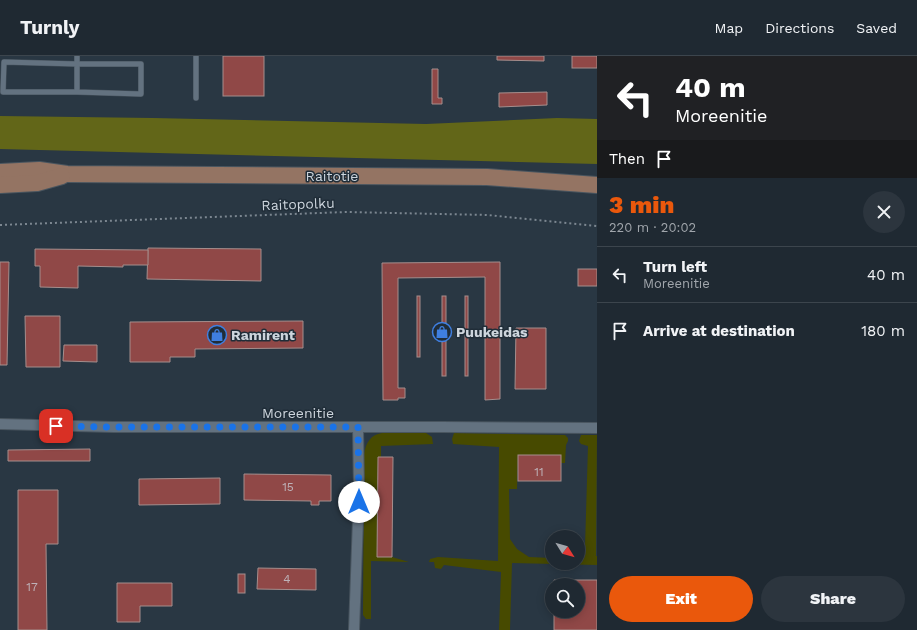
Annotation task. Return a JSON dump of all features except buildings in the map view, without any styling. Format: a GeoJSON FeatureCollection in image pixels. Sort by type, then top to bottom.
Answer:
{"type":"FeatureCollection","features":[{"type":"Feature","properties":{"kind":"main road","name":"Raitotie"},"geometry":{"type":"LineString","coordinates":[[0,172],[39,170],[67,174],[487,177],[597,185]]}},
{"type":"Feature","properties":{"kind":"main road","name":"Raitotie"},"geometry":{"type":"LineString","coordinates":[[0,185],[37,184],[67,174]]}},
{"type":"Feature","properties":{"kind":"street","name":"Moreenitie"},"geometry":{"type":"LineString","coordinates":[[0,424],[113,427],[597,428]]}},
{"type":"Feature","properties":{"kind":"street"},"geometry":{"type":"LineString","coordinates":[[354,630],[359,491],[358,427]]}},
{"type":"Feature","properties":{"kind":"lane"},"geometry":{"type":"LineString","coordinates":[[77,56],[77,92]]}},
{"type":"Feature","properties":{"kind":"lane"},"geometry":{"type":"LineString","coordinates":[[196,56],[196,98]]}},
{"type":"Feature","properties":{"kind":"lane"},"geometry":{"type":"LineString","coordinates":[[4,62],[77,64],[141,64],[141,94],[3,92],[4,62]]}},
{"type":"Feature","properties":{"kind":"path","name":"Raitopolku"},"geometry":{"type":"LineString","coordinates":[[0,225],[346,212],[488,215],[597,226]]}},
{"type":"Feature","properties":{"kind":"shaded area"},"geometry":{"type":"Polygon","coordinates":[[[0,116],[426,124],[557,118],[597,119],[597,164],[0,149],[0,116]]]}},
{"type":"Feature","properties":{"kind":"shaded area"},"geometry":{"type":"Polygon","coordinates":[[[382,433],[426,433],[432,437],[433,444],[381,446],[381,457],[378,458],[377,556],[392,557],[409,562],[371,561],[371,619],[366,619],[363,615],[364,454],[369,440],[382,433]]]}},
{"type":"Feature","properties":{"kind":"shaded area"},"geometry":{"type":"Polygon","coordinates":[[[454,433],[565,435],[568,438],[565,463],[561,463],[561,455],[518,455],[517,489],[509,489],[510,539],[517,549],[529,557],[545,558],[545,564],[512,563],[510,630],[499,630],[501,572],[444,565],[441,569],[435,568],[434,562],[429,562],[430,559],[438,557],[498,561],[499,447],[453,444],[452,439],[454,433]]]}},
{"type":"Feature","properties":{"kind":"shaded area"},"geometry":{"type":"Polygon","coordinates":[[[581,435],[597,435],[597,565],[585,565],[588,446],[581,444],[579,441],[581,435]]]}},
{"type":"Feature","properties":{"kind":"place","name":"Puukeidas"},"geometry":{"type":"Point","coordinates":[442,332]}},
{"type":"Feature","properties":{"kind":"place","name":"Ramirent"},"geometry":{"type":"Point","coordinates":[217,335]}},
{"type":"Feature","properties":{"kind":"route"},"geometry":{"type":"LineString","coordinates":[[56,426],[358,427],[359,502]]}}]}
